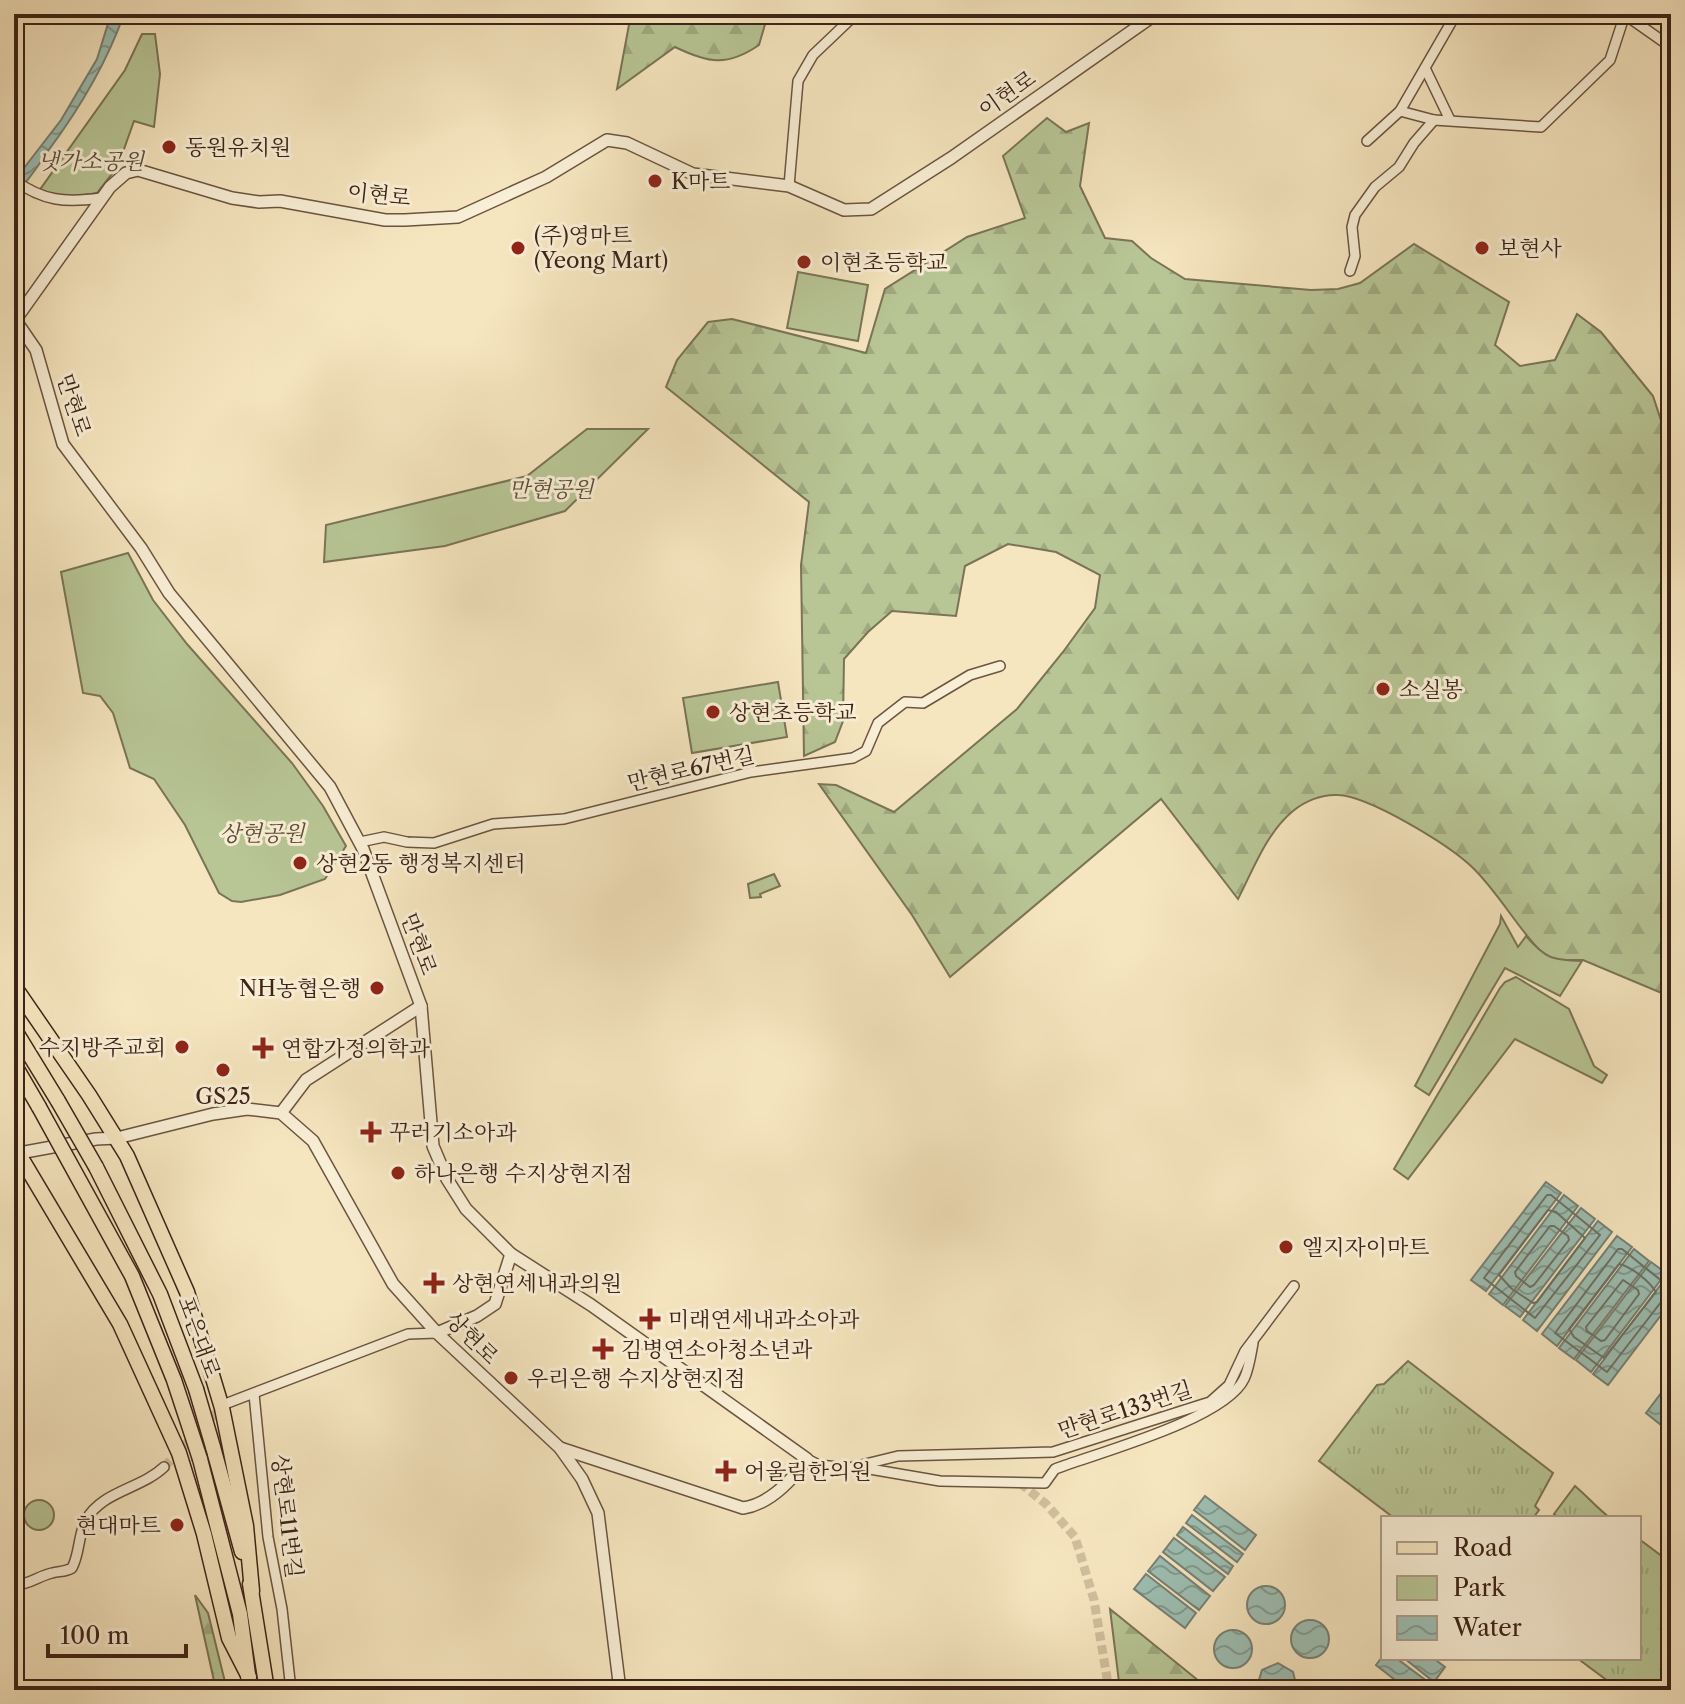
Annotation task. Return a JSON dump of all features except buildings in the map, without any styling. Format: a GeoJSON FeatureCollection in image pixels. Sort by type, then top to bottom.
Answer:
{"type":"FeatureCollection","features":[{"type":"Feature","properties":{"kind":"main road"},"geometry":{"type":"LineString","coordinates":[[14,986],[117,1138],[139,1180],[187,1292],[225,1417],[246,1526],[252,1591]]}},
{"type":"Feature","properties":{"kind":"main road","name":"포은대로"},"geometry":{"type":"LineString","coordinates":[[14,1029],[110,1194],[160,1294],[196,1389],[252,1591],[267,1690]]}},
{"type":"Feature","properties":{"kind":"main road","name":"포은대로"},"geometry":{"type":"LineString","coordinates":[[14,1064],[132,1276],[174,1380],[200,1459],[240,1614],[249,1684]]}},
{"type":"Feature","properties":{"kind":"main road"},"geometry":{"type":"LineString","coordinates":[[15,1151],[120,1324],[181,1458],[204,1534],[229,1638],[249,1684]]}},
{"type":"Feature","properties":{"kind":"street"},"geometry":{"type":"LineString","coordinates":[[789,186],[798,81],[813,55],[856,14]]}},
{"type":"Feature","properties":{"kind":"street","name":"이현로"},"geometry":{"type":"LineString","coordinates":[[15,319],[101,198],[126,173],[138,170],[210,193],[246,200],[293,203],[385,220],[458,217],[546,177],[607,140],[627,143],[693,174],[789,186],[844,210],[871,209],[951,158],[1156,14]]}},
{"type":"Feature","properties":{"kind":"street"},"geometry":{"type":"LineString","coordinates":[[1367,141],[1400,111],[1456,14]]}},
{"type":"Feature","properties":{"kind":"street"},"geometry":{"type":"LineString","coordinates":[[1400,111],[1434,120],[1541,127],[1610,60],[1624,14],[1671,47]]}},
{"type":"Feature","properties":{"kind":"street"},"geometry":{"type":"LineString","coordinates":[[1425,68],[1450,120]]}},
{"type":"Feature","properties":{"kind":"street"},"geometry":{"type":"LineString","coordinates":[[1350,271],[1355,256],[1352,227],[1355,215],[1375,187],[1399,167],[1434,120]]}},
{"type":"Feature","properties":{"kind":"street"},"geometry":{"type":"LineString","coordinates":[[14,180],[34,194],[80,201],[101,198]]}},
{"type":"Feature","properties":{"kind":"street","name":"만현로"},"geometry":{"type":"LineString","coordinates":[[15,319],[36,350],[63,444],[141,548],[169,593],[330,787],[360,842],[421,1006],[433,1146],[447,1179],[466,1209],[511,1254],[591,1305],[807,1459],[831,1467],[861,1467],[940,1481],[1045,1483],[1055,1469],[1200,1416],[1230,1396],[1244,1380],[1255,1338]]}},
{"type":"Feature","properties":{"kind":"street","name":"만현로67번길"},"geometry":{"type":"LineString","coordinates":[[360,842],[384,837],[434,843],[493,824],[564,819],[751,772],[853,758],[866,751],[878,723],[905,702],[923,703],[970,675],[1000,666]]}},
{"type":"Feature","properties":{"kind":"street"},"geometry":{"type":"LineString","coordinates":[[15,1151],[117,1138],[213,1114],[247,1109],[281,1113],[306,1080],[421,1006]]}},
{"type":"Feature","properties":{"kind":"street","name":"상현로"},"geometry":{"type":"LineString","coordinates":[[281,1113],[313,1141],[393,1284],[437,1333],[560,1448],[582,1479],[598,1513],[620,1690]]}},
{"type":"Feature","properties":{"kind":"street"},"geometry":{"type":"LineString","coordinates":[[225,1417],[254,1394],[408,1334],[437,1333],[477,1316],[495,1304],[511,1254]]}},
{"type":"Feature","properties":{"kind":"street","name":"만현로133번길"},"geometry":{"type":"LineString","coordinates":[[861,1467],[898,1456],[1053,1452],[1210,1402],[1229,1385],[1240,1359],[1294,1286]]}},
{"type":"Feature","properties":{"kind":"street","name":"상현로11번길"},"geometry":{"type":"LineString","coordinates":[[254,1394],[266,1522],[282,1609],[291,1690]]}},
{"type":"Feature","properties":{"kind":"street"},"geometry":{"type":"LineString","coordinates":[[560,1448],[743,1508],[768,1499],[795,1475],[807,1459]]}},
{"type":"Feature","properties":{"kind":"street"},"geometry":{"type":"LineString","coordinates":[[14,1585],[31,1584],[49,1574],[72,1568],[82,1528],[92,1512],[105,1500],[150,1478],[164,1467]]}},
{"type":"Feature","properties":{"kind":"green space"},"geometry":{"type":"Polygon","coordinates":[[[631,14],[768,14],[759,45],[748,52],[727,60],[717,60],[698,57],[675,47],[617,89],[631,14]]]}},
{"type":"Feature","properties":{"kind":"green space","name":"냇가소공원"},"geometry":{"type":"Polygon","coordinates":[[[142,34],[155,34],[160,74],[154,127],[134,121],[118,166],[97,193],[66,198],[39,191],[125,70],[142,34]]]}},
{"type":"Feature","properties":{"kind":"green space"},"geometry":{"type":"Polygon","coordinates":[[[1047,118],[1066,132],[1089,123],[1080,186],[1105,238],[1132,241],[1151,258],[1185,279],[1311,290],[1338,289],[1360,283],[1414,244],[1509,302],[1495,345],[1520,366],[1555,360],[1577,314],[1601,332],[1653,396],[1671,451],[1671,997],[1583,960],[1546,957],[1482,878],[1461,858],[1388,812],[1352,797],[1338,795],[1308,801],[1284,820],[1261,852],[1238,899],[1161,799],[950,977],[912,915],[819,784],[836,785],[894,812],[1017,709],[1095,608],[1100,575],[1056,552],[1008,544],[965,566],[956,616],[892,611],[844,659],[843,721],[835,742],[804,756],[801,565],[809,502],[666,387],[677,360],[708,322],[732,319],[866,353],[885,289],[967,237],[1025,218],[1003,156],[1047,118]]]}},
{"type":"Feature","properties":{"kind":"green space"},"geometry":{"type":"Polygon","coordinates":[[[798,272],[868,285],[858,341],[787,328],[798,272]]]}},
{"type":"Feature","properties":{"kind":"green space","name":"만현공원"},"geometry":{"type":"Polygon","coordinates":[[[587,429],[648,429],[565,511],[445,546],[324,562],[326,525],[527,476],[587,429]]]}},
{"type":"Feature","properties":{"kind":"green space","name":"상현공원"},"geometry":{"type":"Polygon","coordinates":[[[128,553],[153,600],[187,644],[292,763],[323,806],[346,846],[325,879],[280,895],[241,902],[232,901],[219,893],[185,825],[154,779],[130,768],[113,713],[100,696],[83,693],[61,572],[128,553]]]}},
{"type":"Feature","properties":{"kind":"green space"},"geometry":{"type":"Polygon","coordinates":[[[778,682],[787,737],[692,753],[683,698],[778,682]]]}},
{"type":"Feature","properties":{"kind":"green space"},"geometry":{"type":"Polygon","coordinates":[[[774,874],[780,886],[760,894],[761,897],[750,898],[748,884],[774,874]]]}},
{"type":"Feature","properties":{"kind":"green space"},"geometry":{"type":"Polygon","coordinates":[[[1501,916],[1518,947],[1526,936],[1550,957],[1582,961],[1560,996],[1505,968],[1429,1095],[1415,1086],[1500,924],[1501,916]]]}},
{"type":"Feature","properties":{"kind":"green space"},"geometry":{"type":"Polygon","coordinates":[[[1516,977],[1569,1009],[1594,1066],[1607,1075],[1602,1083],[1515,1039],[1408,1179],[1394,1169],[1500,988],[1516,977]]]}},
{"type":"Feature","properties":{"kind":"green space"},"geometry":{"type":"Polygon","coordinates":[[[1408,1361],[1553,1473],[1535,1506],[1539,1510],[1534,1516],[1391,1516],[1319,1461],[1377,1385],[1384,1384],[1408,1361]]]}},
{"type":"Feature","properties":{"kind":"green space"},"geometry":{"type":"Polygon","coordinates":[[[1575,1486],[1608,1516],[1556,1516],[1554,1514],[1575,1486]]]}},
{"type":"Feature","properties":{"kind":"green space"},"geometry":{"type":"Polygon","coordinates":[[[39,1500],[45,1501],[53,1509],[53,1521],[45,1529],[39,1530],[33,1529],[25,1521],[24,1515],[25,1509],[33,1501],[39,1500]]]}},
{"type":"Feature","properties":{"kind":"green space"},"geometry":{"type":"Polygon","coordinates":[[[1641,1540],[1671,1563],[1671,1681],[1664,1690],[1620,1690],[1580,1660],[1641,1660],[1641,1540]]]}},
{"type":"Feature","properties":{"kind":"green space"},"geometry":{"type":"Polygon","coordinates":[[[195,1595],[208,1613],[227,1690],[216,1690],[195,1595]]]}},
{"type":"Feature","properties":{"kind":"green space"},"geometry":{"type":"Polygon","coordinates":[[[1110,1609],[1210,1690],[1120,1690],[1110,1609]]]}},
{"type":"Feature","properties":{"kind":"water"},"geometry":{"type":"Polygon","coordinates":[[[111,14],[124,14],[91,86],[32,175],[14,196],[14,181],[61,120],[97,59],[111,14]]]}},
{"type":"Feature","properties":{"kind":"water"},"geometry":{"type":"Polygon","coordinates":[[[1546,1182],[1561,1193],[1486,1291],[1471,1280],[1546,1182]]]}},
{"type":"Feature","properties":{"kind":"water"},"geometry":{"type":"Polygon","coordinates":[[[1564,1195],[1578,1206],[1503,1305],[1489,1294],[1564,1195]]]}},
{"type":"Feature","properties":{"kind":"water"},"geometry":{"type":"Polygon","coordinates":[[[1581,1208],[1595,1219],[1520,1317],[1505,1306],[1581,1208]]]}},
{"type":"Feature","properties":{"kind":"water"},"geometry":{"type":"Polygon","coordinates":[[[1598,1221],[1612,1232],[1537,1331],[1523,1320],[1598,1221]]]}},
{"type":"Feature","properties":{"kind":"water"},"geometry":{"type":"Polygon","coordinates":[[[1617,1236],[1632,1247],[1557,1346],[1542,1334],[1617,1236]]]}},
{"type":"Feature","properties":{"kind":"water"},"geometry":{"type":"Polygon","coordinates":[[[1634,1249],[1649,1261],[1574,1359],[1559,1348],[1634,1249]]]}},
{"type":"Feature","properties":{"kind":"water"},"geometry":{"type":"Polygon","coordinates":[[[1651,1262],[1666,1273],[1591,1372],[1576,1360],[1651,1262]]]}},
{"type":"Feature","properties":{"kind":"water"},"geometry":{"type":"Polygon","coordinates":[[[1668,1275],[1671,1277],[1671,1302],[1608,1385],[1593,1374],[1668,1275]]]}},
{"type":"Feature","properties":{"kind":"water"},"geometry":{"type":"Polygon","coordinates":[[[1671,1380],[1671,1411],[1661,1425],[1646,1413],[1671,1380]]]}},
{"type":"Feature","properties":{"kind":"water"},"geometry":{"type":"Polygon","coordinates":[[[1205,1496],[1256,1535],[1245,1550],[1194,1510],[1205,1496]]]}},
{"type":"Feature","properties":{"kind":"water"},"geometry":{"type":"Polygon","coordinates":[[[1192,1515],[1243,1554],[1237,1562],[1186,1523],[1192,1515]]]}},
{"type":"Feature","properties":{"kind":"water"},"geometry":{"type":"Polygon","coordinates":[[[1183,1527],[1233,1566],[1228,1574],[1177,1535],[1183,1527]]]}},
{"type":"Feature","properties":{"kind":"water"},"geometry":{"type":"Polygon","coordinates":[[[1174,1538],[1225,1577],[1213,1591],[1163,1552],[1174,1538]]]}},
{"type":"Feature","properties":{"kind":"water"},"geometry":{"type":"Polygon","coordinates":[[[1160,1556],[1210,1596],[1199,1610],[1148,1571],[1160,1556]]]}},
{"type":"Feature","properties":{"kind":"water"},"geometry":{"type":"Polygon","coordinates":[[[1146,1574],[1196,1613],[1185,1628],[1134,1589],[1146,1574]]]}},
{"type":"Feature","properties":{"kind":"water"},"geometry":{"type":"Polygon","coordinates":[[[1266,1586],[1280,1591],[1285,1605],[1280,1619],[1266,1624],[1252,1619],[1247,1605],[1252,1591],[1266,1586]]]}},
{"type":"Feature","properties":{"kind":"water"},"geometry":{"type":"Polygon","coordinates":[[[1310,1620],[1324,1625],[1329,1639],[1324,1653],[1310,1658],[1296,1653],[1291,1639],[1296,1625],[1310,1620]]]}},
{"type":"Feature","properties":{"kind":"water"},"geometry":{"type":"Polygon","coordinates":[[[1233,1630],[1247,1635],[1252,1649],[1247,1663],[1233,1668],[1219,1663],[1214,1649],[1219,1635],[1233,1630]]]}},
{"type":"Feature","properties":{"kind":"water"},"geometry":{"type":"Polygon","coordinates":[[[1381,1659],[1399,1660],[1432,1685],[1428,1690],[1408,1690],[1376,1665],[1381,1659]]]}},
{"type":"Feature","properties":{"kind":"water"},"geometry":{"type":"Polygon","coordinates":[[[1406,1660],[1436,1660],[1445,1667],[1434,1682],[1406,1660]]]}},
{"type":"Feature","properties":{"kind":"water"},"geometry":{"type":"Polygon","coordinates":[[[1278,1663],[1293,1672],[1295,1690],[1259,1690],[1262,1670],[1278,1663]]]}},
{"type":"Feature","properties":{"kind":"tunnel"},"geometry":{"type":"LineString","coordinates":[[164,1467],[223,1406]]}},
{"type":"Feature","properties":{"kind":"tunnel"},"geometry":{"type":"LineString","coordinates":[[1020,1483],[1046,1504],[1075,1537],[1094,1600],[1109,1690]]}},
{"type":"Feature","properties":{"kind":"place","name":"동원유치원"},"geometry":{"type":"Point","coordinates":[169,147]}},
{"type":"Feature","properties":{"kind":"place","name":"K마트"},"geometry":{"type":"Point","coordinates":[655,181]}},
{"type":"Feature","properties":{"kind":"place","name":"(주)영마트 (Yeong Mart)"},"geometry":{"type":"Point","coordinates":[518,248]}},
{"type":"Feature","properties":{"kind":"place","name":"보현사"},"geometry":{"type":"Point","coordinates":[1482,248]}},
{"type":"Feature","properties":{"kind":"place","name":"이현초등학교"},"geometry":{"type":"Point","coordinates":[804,262]}},
{"type":"Feature","properties":{"kind":"place","name":"소실봉"},"geometry":{"type":"Point","coordinates":[1383,689]}},
{"type":"Feature","properties":{"kind":"place","name":"상현초등학교"},"geometry":{"type":"Point","coordinates":[713,712]}},
{"type":"Feature","properties":{"kind":"place","name":"상현2동 행정복지센터"},"geometry":{"type":"Point","coordinates":[300,863]}},
{"type":"Feature","properties":{"kind":"place","name":"NH농협은행"},"geometry":{"type":"Point","coordinates":[377,988]}},
{"type":"Feature","properties":{"kind":"place","name":"수지방주교회"},"geometry":{"type":"Point","coordinates":[182,1047]}},
{"type":"Feature","properties":{"kind":"place","name":"연합가정의학과"},"geometry":{"type":"Point","coordinates":[263,1048]}},
{"type":"Feature","properties":{"kind":"place","name":"GS25"},"geometry":{"type":"Point","coordinates":[223,1070]}},
{"type":"Feature","properties":{"kind":"place","name":"꾸러기소아과"},"geometry":{"type":"Point","coordinates":[371,1132]}},
{"type":"Feature","properties":{"kind":"place","name":"하나은행 수지상현지점"},"geometry":{"type":"Point","coordinates":[398,1173]}},
{"type":"Feature","properties":{"kind":"place","name":"엘지자이마트"},"geometry":{"type":"Point","coordinates":[1286,1247]}},
{"type":"Feature","properties":{"kind":"place","name":"상현연세내과의원"},"geometry":{"type":"Point","coordinates":[434,1283]}},
{"type":"Feature","properties":{"kind":"place","name":"미래연세내과소아과"},"geometry":{"type":"Point","coordinates":[650,1319]}},
{"type":"Feature","properties":{"kind":"place","name":"김병연소아청소년과"},"geometry":{"type":"Point","coordinates":[603,1349]}},
{"type":"Feature","properties":{"kind":"place","name":"우리은행 수지상현지점"},"geometry":{"type":"Point","coordinates":[511,1378]}},
{"type":"Feature","properties":{"kind":"place","name":"어울림한의원"},"geometry":{"type":"Point","coordinates":[726,1471]}},
{"type":"Feature","properties":{"kind":"place","name":"현대마트"},"geometry":{"type":"Point","coordinates":[177,1525]}}]}
